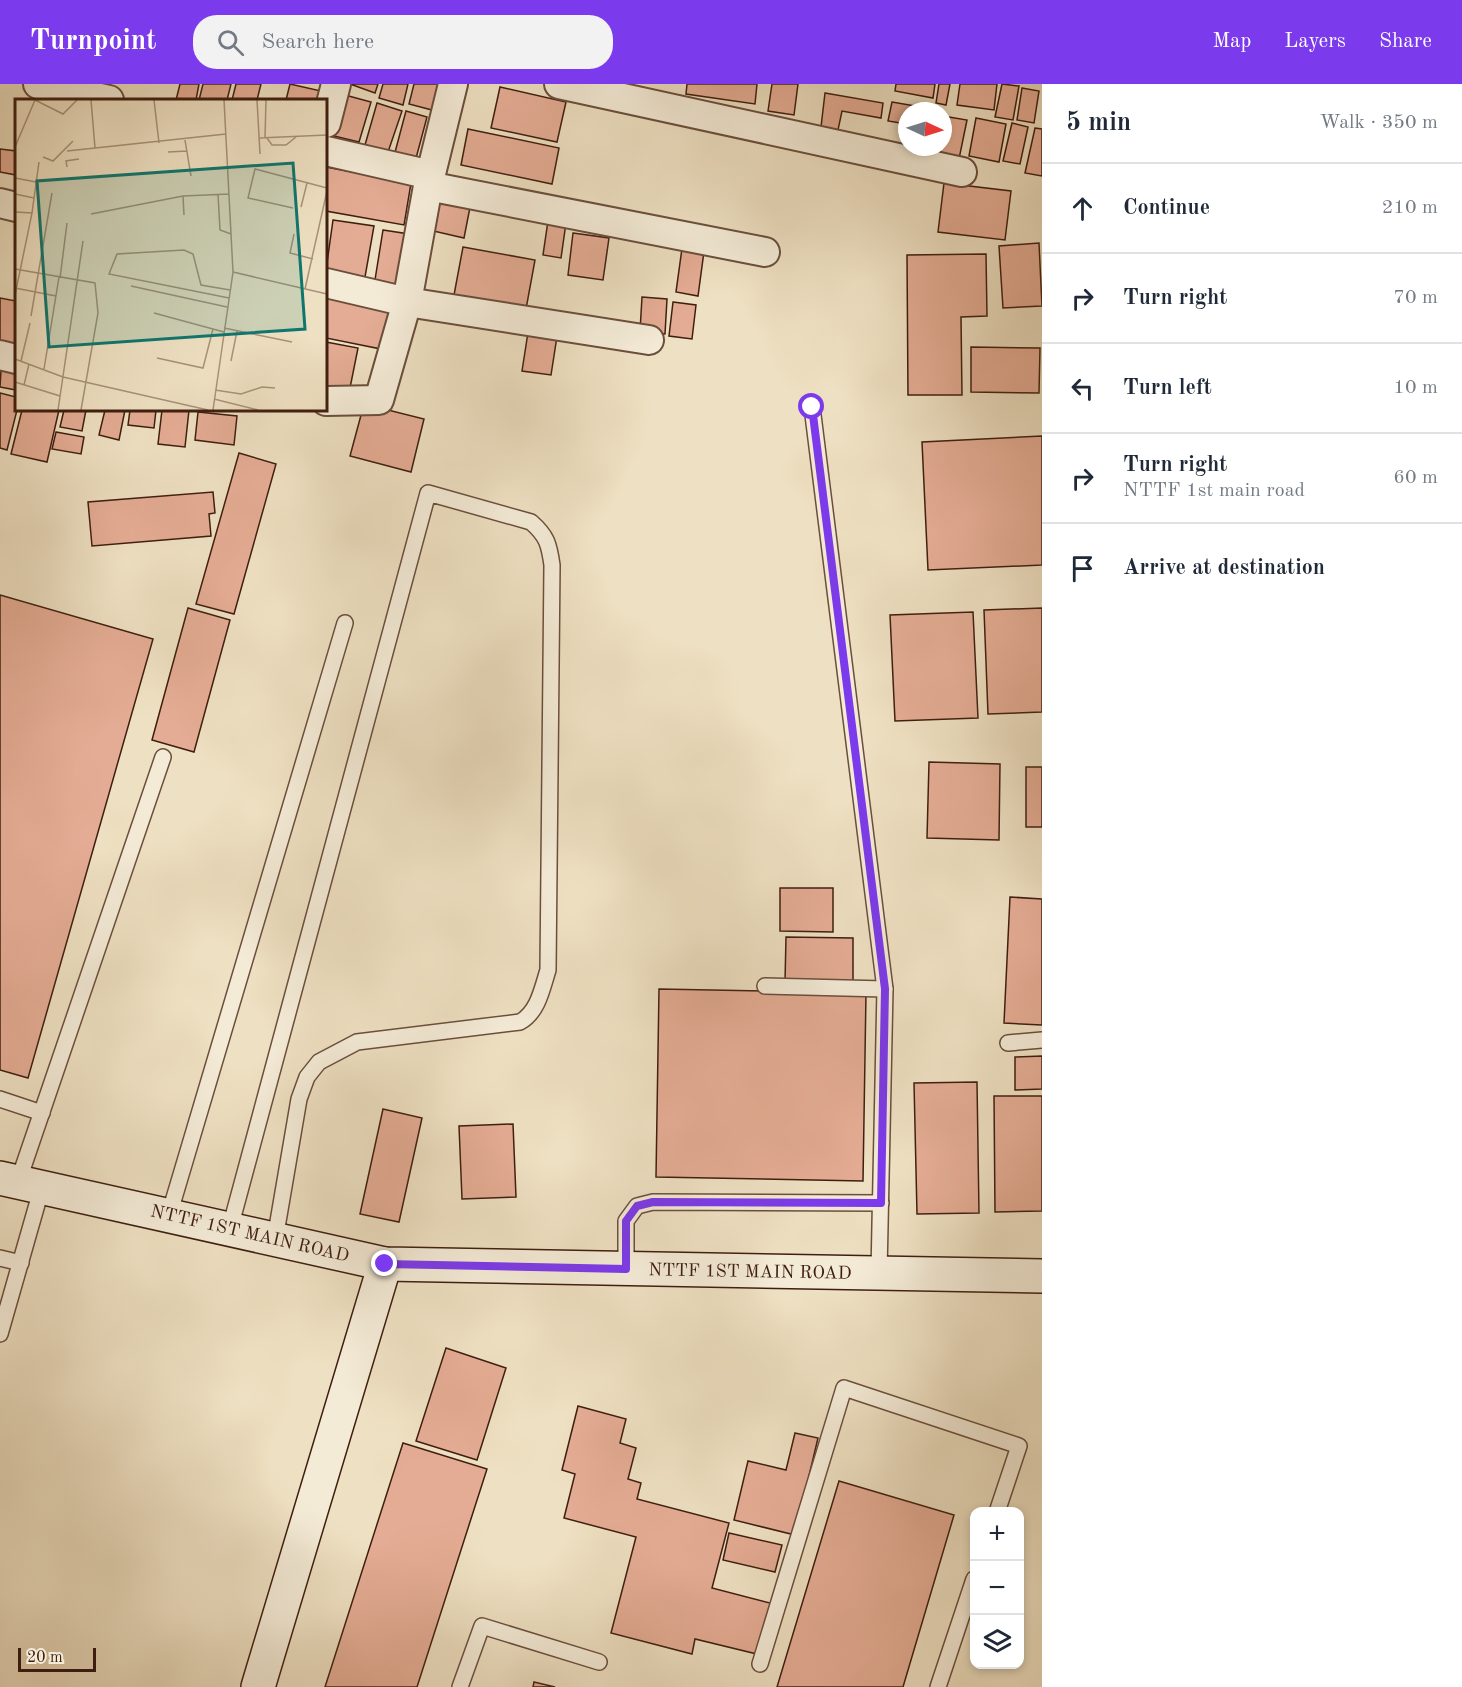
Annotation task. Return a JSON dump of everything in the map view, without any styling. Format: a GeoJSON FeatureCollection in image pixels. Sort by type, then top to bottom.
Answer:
{"type":"FeatureCollection","features":[{"type":"Feature","properties":{"kind":"street"},"geometry":{"type":"LineString","coordinates":[[38,84],[105,99]]}},
{"type":"Feature","properties":{"kind":"street"},"geometry":{"type":"LineString","coordinates":[[327,119],[336,84]]}},
{"type":"Feature","properties":{"kind":"street"},"geometry":{"type":"LineString","coordinates":[[327,401],[379,400],[407,302],[429,181],[453,84]]}},
{"type":"Feature","properties":{"kind":"street"},"geometry":{"type":"LineString","coordinates":[[559,84],[962,172]]}},
{"type":"Feature","properties":{"kind":"street"},"geometry":{"type":"LineString","coordinates":[[327,151],[429,181],[765,252]]}},
{"type":"Feature","properties":{"kind":"street"},"geometry":{"type":"LineString","coordinates":[[0,203],[15,207]]}},
{"type":"Feature","properties":{"kind":"street"},"geometry":{"type":"LineString","coordinates":[[327,283],[407,302],[649,340]]}},
{"type":"Feature","properties":{"kind":"street"},"geometry":{"type":"LineString","coordinates":[[0,355],[15,359]]}},
{"type":"Feature","properties":{"kind":"street","name":"NTTF 1ST MAIN ROAD"},"geometry":{"type":"LineString","coordinates":[[20,1183],[385,1264],[1042,1276]]}},
{"type":"Feature","properties":{"kind":"street"},"geometry":{"type":"LineString","coordinates":[[258,1687],[385,1264]]}},
{"type":"Feature","properties":{"kind":"lane"},"geometry":{"type":"LineString","coordinates":[[812,407],[885,989],[879,1274]]}},
{"type":"Feature","properties":{"kind":"lane"},"geometry":{"type":"LineString","coordinates":[[230,1228],[428,493],[531,522],[543,533],[550,547],[552,577],[548,970],[536,1005],[528,1018],[519,1022],[357,1042],[319,1062],[307,1077],[299,1099],[275,1239]]}},
{"type":"Feature","properties":{"kind":"lane"},"geometry":{"type":"LineString","coordinates":[[169,1215],[345,623]]}},
{"type":"Feature","properties":{"kind":"lane"},"geometry":{"type":"LineString","coordinates":[[0,1334],[21,1263],[20,1183],[163,757]]}},
{"type":"Feature","properties":{"kind":"lane"},"geometry":{"type":"LineString","coordinates":[[765,986],[885,989]]}},
{"type":"Feature","properties":{"kind":"lane"},"geometry":{"type":"LineString","coordinates":[[1008,1043],[1042,1040]]}},
{"type":"Feature","properties":{"kind":"lane"},"geometry":{"type":"LineString","coordinates":[[0,1099],[42,1113]]}},
{"type":"Feature","properties":{"kind":"lane"},"geometry":{"type":"LineString","coordinates":[[626,1269],[626,1221],[637,1206],[653,1202],[881,1203]]}},
{"type":"Feature","properties":{"kind":"lane"},"geometry":{"type":"LineString","coordinates":[[0,1258],[21,1263]]}},
{"type":"Feature","properties":{"kind":"lane"},"geometry":{"type":"LineString","coordinates":[[760,1664],[844,1388],[1019,1446],[999,1507]]}},
{"type":"Feature","properties":{"kind":"lane"},"geometry":{"type":"LineString","coordinates":[[938,1687],[970,1594]]}},
{"type":"Feature","properties":{"kind":"lane"},"geometry":{"type":"LineString","coordinates":[[460,1687],[482,1626],[599,1662]]}},
{"type":"Feature","properties":{"kind":"building"},"geometry":{"type":"Polygon","coordinates":[[[180,84],[199,84],[196,99],[176,99],[180,84]]]}},
{"type":"Feature","properties":{"kind":"building"},"geometry":{"type":"Polygon","coordinates":[[[203,84],[231,84],[227,99],[199,99],[203,84]]]}},
{"type":"Feature","properties":{"kind":"building"},"geometry":{"type":"Polygon","coordinates":[[[236,84],[261,84],[257,99],[232,99],[236,84]]]}},
{"type":"Feature","properties":{"kind":"building"},"geometry":{"type":"Polygon","coordinates":[[[290,84],[321,91],[319,99],[286,99],[290,84]]]}},
{"type":"Feature","properties":{"kind":"building"},"geometry":{"type":"Polygon","coordinates":[[[350,84],[378,84],[375,93],[350,84]]]}},
{"type":"Feature","properties":{"kind":"building"},"geometry":{"type":"Polygon","coordinates":[[[383,84],[408,84],[403,105],[379,98],[383,84]]]}},
{"type":"Feature","properties":{"kind":"building"},"geometry":{"type":"Polygon","coordinates":[[[414,84],[438,84],[432,110],[409,104],[414,84]]]}},
{"type":"Feature","properties":{"kind":"building"},"geometry":{"type":"Polygon","coordinates":[[[687,84],[757,84],[755,104],[686,94],[687,84]]]}},
{"type":"Feature","properties":{"kind":"building"},"geometry":{"type":"Polygon","coordinates":[[[772,84],[798,84],[794,115],[768,111],[772,84]]]}},
{"type":"Feature","properties":{"kind":"building"},"geometry":{"type":"Polygon","coordinates":[[[896,84],[935,84],[933,98],[895,91],[896,84]]]}},
{"type":"Feature","properties":{"kind":"building"},"geometry":{"type":"Polygon","coordinates":[[[939,84],[950,84],[947,102],[936,102],[939,84]]]}},
{"type":"Feature","properties":{"kind":"building"},"geometry":{"type":"Polygon","coordinates":[[[960,84],[997,84],[994,110],[957,105],[960,84]]]}},
{"type":"Feature","properties":{"kind":"building"},"geometry":{"type":"Polygon","coordinates":[[[1002,84],[1019,86],[1013,120],[995,117],[1002,84]]]}},
{"type":"Feature","properties":{"kind":"building"},"geometry":{"type":"Polygon","coordinates":[[[500,87],[566,102],[557,142],[491,128],[500,87]]]}},
{"type":"Feature","properties":{"kind":"building"},"geometry":{"type":"Polygon","coordinates":[[[1022,88],[1039,91],[1034,123],[1017,120],[1022,88]]]}},
{"type":"Feature","properties":{"kind":"building"},"geometry":{"type":"Polygon","coordinates":[[[825,93],[883,103],[881,118],[842,111],[838,130],[821,127],[825,93]]]}},
{"type":"Feature","properties":{"kind":"building"},"geometry":{"type":"Polygon","coordinates":[[[345,95],[371,102],[359,142],[334,136],[345,95]]]}},
{"type":"Feature","properties":{"kind":"building"},"geometry":{"type":"Polygon","coordinates":[[[892,102],[898,103],[898,123],[888,121],[892,102]]]}},
{"type":"Feature","properties":{"kind":"building"},"geometry":{"type":"Polygon","coordinates":[[[377,103],[402,111],[388,152],[365,145],[377,103]]]}},
{"type":"Feature","properties":{"kind":"building"},"geometry":{"type":"Polygon","coordinates":[[[406,111],[427,117],[415,162],[394,156],[406,111]]]}},
{"type":"Feature","properties":{"kind":"building"},"geometry":{"type":"Polygon","coordinates":[[[952,118],[967,120],[959,159],[943,156],[952,156],[952,118]]]}},
{"type":"Feature","properties":{"kind":"building"},"geometry":{"type":"Polygon","coordinates":[[[976,118],[1006,124],[999,162],[969,156],[976,118]]]}},
{"type":"Feature","properties":{"kind":"building"},"geometry":{"type":"Polygon","coordinates":[[[1012,123],[1028,127],[1020,164],[1003,161],[1012,123]]]}},
{"type":"Feature","properties":{"kind":"building"},"geometry":{"type":"Polygon","coordinates":[[[1035,128],[1042,129],[1042,176],[1025,173],[1035,128]]]}},
{"type":"Feature","properties":{"kind":"building"},"geometry":{"type":"Polygon","coordinates":[[[468,129],[559,148],[552,184],[461,165],[468,129]]]}},
{"type":"Feature","properties":{"kind":"building"},"geometry":{"type":"Polygon","coordinates":[[[0,149],[15,151],[15,175],[0,172],[0,149]]]}},
{"type":"Feature","properties":{"kind":"building"},"geometry":{"type":"Polygon","coordinates":[[[327,167],[411,183],[404,225],[327,211],[327,167]]]}},
{"type":"Feature","properties":{"kind":"building"},"geometry":{"type":"Polygon","coordinates":[[[944,183],[1011,191],[1005,240],[938,232],[944,183]]]}},
{"type":"Feature","properties":{"kind":"building"},"geometry":{"type":"Polygon","coordinates":[[[437,190],[472,197],[464,238],[429,230],[437,190]]]}},
{"type":"Feature","properties":{"kind":"building"},"geometry":{"type":"Polygon","coordinates":[[[549,214],[567,216],[561,258],[543,255],[549,214]]]}},
{"type":"Feature","properties":{"kind":"building"},"geometry":{"type":"Polygon","coordinates":[[[333,220],[374,226],[365,277],[327,270],[333,220]]]}},
{"type":"Feature","properties":{"kind":"building"},"geometry":{"type":"Polygon","coordinates":[[[383,230],[409,234],[400,290],[374,286],[383,230]]]}},
{"type":"Feature","properties":{"kind":"building"},"geometry":{"type":"Polygon","coordinates":[[[573,233],[609,238],[603,280],[568,275],[573,233]]]}},
{"type":"Feature","properties":{"kind":"building"},"geometry":{"type":"Polygon","coordinates":[[[683,241],[705,244],[698,296],[676,292],[683,241]]]}},
{"type":"Feature","properties":{"kind":"building"},"geometry":{"type":"Polygon","coordinates":[[[1039,243],[1042,306],[1003,308],[999,246],[1039,243]]]}},
{"type":"Feature","properties":{"kind":"building"},"geometry":{"type":"Polygon","coordinates":[[[463,247],[535,260],[526,309],[454,295],[463,247]]]}},
{"type":"Feature","properties":{"kind":"building"},"geometry":{"type":"Polygon","coordinates":[[[986,254],[987,316],[961,317],[962,395],[908,395],[907,255],[986,254]]]}},
{"type":"Feature","properties":{"kind":"building"},"geometry":{"type":"Polygon","coordinates":[[[327,293],[391,305],[381,349],[327,338],[327,293]]]}},
{"type":"Feature","properties":{"kind":"building"},"geometry":{"type":"Polygon","coordinates":[[[642,297],[667,299],[665,334],[640,331],[642,297]]]}},
{"type":"Feature","properties":{"kind":"building"},"geometry":{"type":"Polygon","coordinates":[[[0,298],[15,301],[15,346],[0,343],[0,298]]]}},
{"type":"Feature","properties":{"kind":"building"},"geometry":{"type":"Polygon","coordinates":[[[673,302],[696,305],[692,339],[669,336],[673,302]]]}},
{"type":"Feature","properties":{"kind":"building"},"geometry":{"type":"Polygon","coordinates":[[[529,326],[558,330],[551,375],[522,371],[529,326]]]}},
{"type":"Feature","properties":{"kind":"building"},"geometry":{"type":"Polygon","coordinates":[[[327,342],[358,348],[349,393],[327,392],[327,342]]]}},
{"type":"Feature","properties":{"kind":"building"},"geometry":{"type":"Polygon","coordinates":[[[971,347],[1040,348],[1039,393],[971,392],[971,347]]]}},
{"type":"Feature","properties":{"kind":"building"},"geometry":{"type":"Polygon","coordinates":[[[1,370],[15,374],[15,390],[0,387],[1,370]]]}},
{"type":"Feature","properties":{"kind":"building"},"geometry":{"type":"Polygon","coordinates":[[[0,393],[15,397],[17,411],[7,450],[0,448],[0,393]]]}},
{"type":"Feature","properties":{"kind":"building"},"geometry":{"type":"Polygon","coordinates":[[[364,404],[424,419],[411,472],[350,456],[364,404]]]}},
{"type":"Feature","properties":{"kind":"building"},"geometry":{"type":"Polygon","coordinates":[[[22,411],[59,411],[47,462],[11,454],[22,411]]]}},
{"type":"Feature","properties":{"kind":"building"},"geometry":{"type":"Polygon","coordinates":[[[64,411],[86,411],[82,431],[60,427],[64,411]]]}},
{"type":"Feature","properties":{"kind":"building"},"geometry":{"type":"Polygon","coordinates":[[[105,411],[125,411],[119,440],[99,435],[105,411]]]}},
{"type":"Feature","properties":{"kind":"building"},"geometry":{"type":"Polygon","coordinates":[[[130,411],[156,411],[154,428],[128,425],[130,411]]]}},
{"type":"Feature","properties":{"kind":"building"},"geometry":{"type":"Polygon","coordinates":[[[162,411],[189,411],[185,447],[158,444],[162,411]]]}},
{"type":"Feature","properties":{"kind":"building"},"geometry":{"type":"Polygon","coordinates":[[[198,412],[237,416],[234,445],[195,440],[198,412]]]}},
{"type":"Feature","properties":{"kind":"building"},"geometry":{"type":"Polygon","coordinates":[[[56,432],[84,437],[81,454],[52,449],[56,432]]]}},
{"type":"Feature","properties":{"kind":"building"},"geometry":{"type":"Polygon","coordinates":[[[1042,436],[1042,565],[928,570],[922,442],[1042,436]]]}},
{"type":"Feature","properties":{"kind":"building"},"geometry":{"type":"Polygon","coordinates":[[[239,453],[276,464],[234,614],[196,604],[239,453]]]}},
{"type":"Feature","properties":{"kind":"building"},"geometry":{"type":"Polygon","coordinates":[[[213,492],[215,513],[209,514],[211,536],[92,546],[88,502],[213,492]]]}},
{"type":"Feature","properties":{"kind":"building"},"geometry":{"type":"Polygon","coordinates":[[[0,595],[153,639],[28,1078],[0,1070],[0,595]]]}},
{"type":"Feature","properties":{"kind":"building"},"geometry":{"type":"Polygon","coordinates":[[[188,608],[230,620],[194,752],[152,740],[188,608]]]}},
{"type":"Feature","properties":{"kind":"building"},"geometry":{"type":"Polygon","coordinates":[[[1042,608],[1042,712],[988,714],[984,610],[1042,608]]]}},
{"type":"Feature","properties":{"kind":"building"},"geometry":{"type":"Polygon","coordinates":[[[973,612],[978,718],[895,721],[890,615],[973,612]]]}},
{"type":"Feature","properties":{"kind":"building"},"geometry":{"type":"Polygon","coordinates":[[[929,762],[1000,764],[999,840],[927,838],[929,762]]]}},
{"type":"Feature","properties":{"kind":"building"},"geometry":{"type":"Polygon","coordinates":[[[1026,767],[1042,767],[1042,827],[1026,827],[1026,767]]]}},
{"type":"Feature","properties":{"kind":"building"},"geometry":{"type":"Polygon","coordinates":[[[780,888],[833,888],[833,932],[780,931],[780,888]]]}},
{"type":"Feature","properties":{"kind":"building"},"geometry":{"type":"Polygon","coordinates":[[[1010,897],[1042,899],[1042,1025],[1004,1023],[1010,897]]]}},
{"type":"Feature","properties":{"kind":"building"},"geometry":{"type":"Polygon","coordinates":[[[786,937],[853,938],[853,983],[785,982],[786,937]]]}},
{"type":"Feature","properties":{"kind":"building"},"geometry":{"type":"Polygon","coordinates":[[[659,989],[866,993],[863,1181],[656,1177],[659,989]]]}},
{"type":"Feature","properties":{"kind":"building"},"geometry":{"type":"Polygon","coordinates":[[[1042,1056],[1042,1089],[1015,1090],[1015,1057],[1042,1056]]]}},
{"type":"Feature","properties":{"kind":"building"},"geometry":{"type":"Polygon","coordinates":[[[977,1082],[979,1213],[917,1214],[914,1083],[977,1082]]]}},
{"type":"Feature","properties":{"kind":"building"},"geometry":{"type":"Polygon","coordinates":[[[994,1096],[1042,1096],[1042,1211],[995,1212],[994,1096]]]}},
{"type":"Feature","properties":{"kind":"building"},"geometry":{"type":"Polygon","coordinates":[[[383,1109],[422,1118],[399,1222],[360,1214],[383,1109]]]}},
{"type":"Feature","properties":{"kind":"building"},"geometry":{"type":"Polygon","coordinates":[[[513,1124],[516,1197],[462,1199],[459,1126],[513,1124]]]}},
{"type":"Feature","properties":{"kind":"building"},"geometry":{"type":"Polygon","coordinates":[[[446,1348],[506,1368],[477,1460],[416,1441],[446,1348]]]}},
{"type":"Feature","properties":{"kind":"building"},"geometry":{"type":"Polygon","coordinates":[[[578,1406],[626,1419],[620,1443],[636,1448],[628,1479],[641,1483],[637,1499],[729,1523],[712,1588],[774,1604],[761,1655],[695,1639],[692,1654],[611,1633],[636,1537],[564,1518],[575,1474],[562,1470],[578,1406]]]}},
{"type":"Feature","properties":{"kind":"building"},"geometry":{"type":"Polygon","coordinates":[[[795,1433],[818,1438],[795,1535],[734,1520],[748,1461],[786,1470],[795,1433]]]}},
{"type":"Feature","properties":{"kind":"building"},"geometry":{"type":"Polygon","coordinates":[[[403,1443],[487,1469],[417,1687],[325,1687],[403,1443]]]}},
{"type":"Feature","properties":{"kind":"building"},"geometry":{"type":"Polygon","coordinates":[[[839,1481],[954,1515],[903,1687],[777,1687],[839,1481]]]}},
{"type":"Feature","properties":{"kind":"building"},"geometry":{"type":"Polygon","coordinates":[[[729,1533],[782,1545],[775,1572],[723,1560],[729,1533]]]}},
{"type":"Feature","properties":{"kind":"building"},"geometry":{"type":"Polygon","coordinates":[[[534,1682],[555,1687],[533,1687],[534,1682]]]}},
{"type":"Feature","properties":{"kind":"route"},"geometry":{"type":"LineString","coordinates":[[385,1264],[626,1269],[626,1221],[637,1206],[653,1202],[881,1203],[885,989],[812,407]]}}]}
